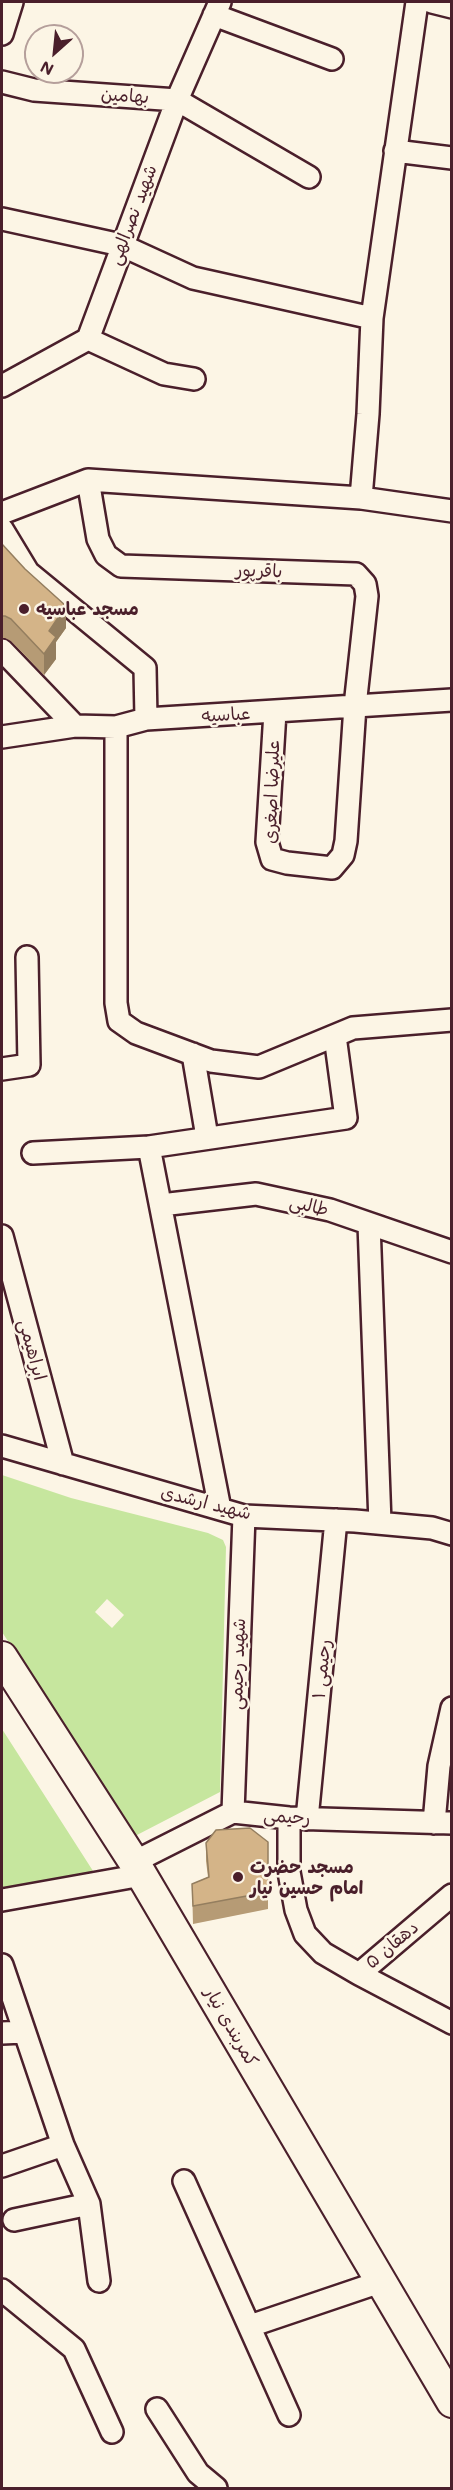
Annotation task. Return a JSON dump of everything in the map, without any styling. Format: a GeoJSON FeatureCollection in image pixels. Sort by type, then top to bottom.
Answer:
{"type":"FeatureCollection","features":[{"type":"Feature","properties":{"kind":"main road","name":"کمربندی نیار"},"geometry":{"type":"LineString","coordinates":[[2,1657],[138,1868],[452,2402]]}},
{"type":"Feature","properties":{"kind":"street"},"geometry":{"type":"LineString","coordinates":[[2,34],[12,2]]}},
{"type":"Feature","properties":{"kind":"street"},"geometry":{"type":"LineString","coordinates":[[361,498],[368,414],[372,318],[417,2]]}},
{"type":"Feature","properties":{"kind":"street"},"geometry":{"type":"LineString","coordinates":[[432,2],[452,7]]}},
{"type":"Feature","properties":{"kind":"street"},"geometry":{"type":"LineString","coordinates":[[217,8],[332,59]]}},
{"type":"Feature","properties":{"kind":"street","name":"شهید نصرالهی"},"geometry":{"type":"LineString","coordinates":[[88,339],[121,245],[177,100],[217,8]]}},
{"type":"Feature","properties":{"kind":"street","name":"بهامین"},"geometry":{"type":"LineString","coordinates":[[2,82],[34,90],[177,100]]}},
{"type":"Feature","properties":{"kind":"street"},"geometry":{"type":"LineString","coordinates":[[177,100],[309,177]]}},
{"type":"Feature","properties":{"kind":"street"},"geometry":{"type":"LineString","coordinates":[[395,151],[452,158]]}},
{"type":"Feature","properties":{"kind":"street"},"geometry":{"type":"LineString","coordinates":[[2,219],[121,245],[193,278],[372,318]]}},
{"type":"Feature","properties":{"kind":"street"},"geometry":{"type":"LineString","coordinates":[[2,387],[88,339],[164,374],[194,379]]}},
{"type":"Feature","properties":{"kind":"street"},"geometry":{"type":"LineString","coordinates":[[2,513],[88,480],[361,498],[452,511]]}},
{"type":"Feature","properties":{"kind":"street","name":"باقرپور"},"geometry":{"type":"LineString","coordinates":[[88,480],[98,538],[106,555],[122,566],[356,574],[365,584],[367,596],[355,706]]}},
{"type":"Feature","properties":{"kind":"street"},"geometry":{"type":"LineString","coordinates":[[2,529],[28,572],[145,668],[146,719]]}},
{"type":"Feature","properties":{"kind":"street"},"geometry":{"type":"LineString","coordinates":[[2,650],[75,726]]}},
{"type":"Feature","properties":{"kind":"street","name":"عباسیه"},"geometry":{"type":"LineString","coordinates":[[2,737],[75,726],[116,727],[146,719],[452,700]]}},
{"type":"Feature","properties":{"kind":"street","name":"علیرضا اصغری"},"geometry":{"type":"LineString","coordinates":[[275,712],[267,842],[272,859],[332,868],[343,855],[346,841],[355,706]]}},
{"type":"Feature","properties":{"kind":"street"},"geometry":{"type":"LineString","coordinates":[[116,727],[116,1004],[119,1021],[136,1033],[211,1061],[259,1067],[353,1028],[452,1020]]}},
{"type":"Feature","properties":{"kind":"street"},"geometry":{"type":"LineString","coordinates":[[2,1069],[29,1065],[27,957]]}},
{"type":"Feature","properties":{"kind":"street"},"geometry":{"type":"LineString","coordinates":[[33,1153],[149,1147],[345,1118],[335,1036]]}},
{"type":"Feature","properties":{"kind":"street"},"geometry":{"type":"LineString","coordinates":[[193,1054],[207,1137]]}},
{"type":"Feature","properties":{"kind":"street"},"geometry":{"type":"LineString","coordinates":[[149,1147],[220,1509]]}},
{"type":"Feature","properties":{"kind":"street","name":"طالبی"},"geometry":{"type":"LineString","coordinates":[[161,1205],[256,1194],[330,1210],[452,1252]]}},
{"type":"Feature","properties":{"kind":"street"},"geometry":{"type":"LineString","coordinates":[[369,1224],[380,1523]]}},
{"type":"Feature","properties":{"kind":"street","name":"ابراهیمی"},"geometry":{"type":"LineString","coordinates":[[2,1236],[63,1464]]}},
{"type":"Feature","properties":{"kind":"street","name":"شهید ارشدی"},"geometry":{"type":"LineString","coordinates":[[2,1446],[244,1516],[380,1523],[432,1528],[452,1534]]}},
{"type":"Feature","properties":{"kind":"street","name":"شهید رحیمی"},"geometry":{"type":"LineString","coordinates":[[233,1812],[244,1516]]}},
{"type":"Feature","properties":{"kind":"street","name":"رحیمی ۱"},"geometry":{"type":"LineString","coordinates":[[336,1520],[298,1819],[289,1872],[296,1910],[305,1934],[323,1953],[358,1974]]}},
{"type":"Feature","properties":{"kind":"street"},"geometry":{"type":"LineString","coordinates":[[443,1823],[439,1766],[452,1708]]}},
{"type":"Feature","properties":{"kind":"street"},"geometry":{"type":"LineString","coordinates":[[2,1900],[138,1868],[233,1812]]}},
{"type":"Feature","properties":{"kind":"street","name":"رحیمی"},"geometry":{"type":"LineString","coordinates":[[233,1812],[298,1819],[443,1823]]}},
{"type":"Feature","properties":{"kind":"street","name":"دهقان ۵"},"geometry":{"type":"LineString","coordinates":[[452,1895],[358,1974],[452,2023]]}},
{"type":"Feature","properties":{"kind":"street"},"geometry":{"type":"LineString","coordinates":[[2,1965],[63,2145],[89,2204],[99,2281]]}},
{"type":"Feature","properties":{"kind":"street"},"geometry":{"type":"LineString","coordinates":[[2,2033],[24,2032]]}},
{"type":"Feature","properties":{"kind":"street"},"geometry":{"type":"LineString","coordinates":[[2,2166],[63,2145]]}},
{"type":"Feature","properties":{"kind":"street"},"geometry":{"type":"LineString","coordinates":[[184,2181],[289,2415]]}},
{"type":"Feature","properties":{"kind":"street"},"geometry":{"type":"LineString","coordinates":[[14,2220],[89,2204]]}},
{"type":"Feature","properties":{"kind":"street"},"geometry":{"type":"LineString","coordinates":[[250,2326],[380,2282]]}},
{"type":"Feature","properties":{"kind":"street"},"geometry":{"type":"LineString","coordinates":[[2,2290],[74,2349],[112,2432]]}},
{"type":"Feature","properties":{"kind":"street"},"geometry":{"type":"LineString","coordinates":[[157,2409],[198,2473],[216,2488]]}},
{"type":"Feature","properties":{"kind":"green space"},"geometry":{"type":"Polygon","coordinates":[[[2,1475],[71,1498],[208,1533],[223,1540],[226,1547],[220,1792],[135,1836],[2,1632],[2,1475]],[[107,1599],[95,1612],[112,1628],[124,1615],[107,1599]]]}},
{"type":"Feature","properties":{"kind":"green space"},"geometry":{"type":"Polygon","coordinates":[[[2,1729],[102,1885],[2,1894],[2,1729]]]}},
{"type":"Feature","properties":{"kind":"building"},"geometry":{"type":"Polygon","coordinates":[[[2,544],[25,569],[66,606],[49,631],[56,637],[44,654],[11,619],[2,616],[2,544]]]}},
{"type":"Feature","properties":{"kind":"building","name":"مسجد حضرت امام حسین نیار"},"geometry":{"type":"Polygon","coordinates":[[[250,1828],[268,1842],[268,1892],[193,1906],[192,1884],[209,1877],[206,1843],[216,1830],[250,1828]]]}},
{"type":"Feature","properties":{"kind":"place","name":"مسجد عباسیه"},"geometry":{"type":"Point","coordinates":[24,609]}},
{"type":"Feature","properties":{"kind":"place","name":"مسجد حضرت امام حسین نیار"},"geometry":{"type":"Point","coordinates":[238,1877]}}]}
